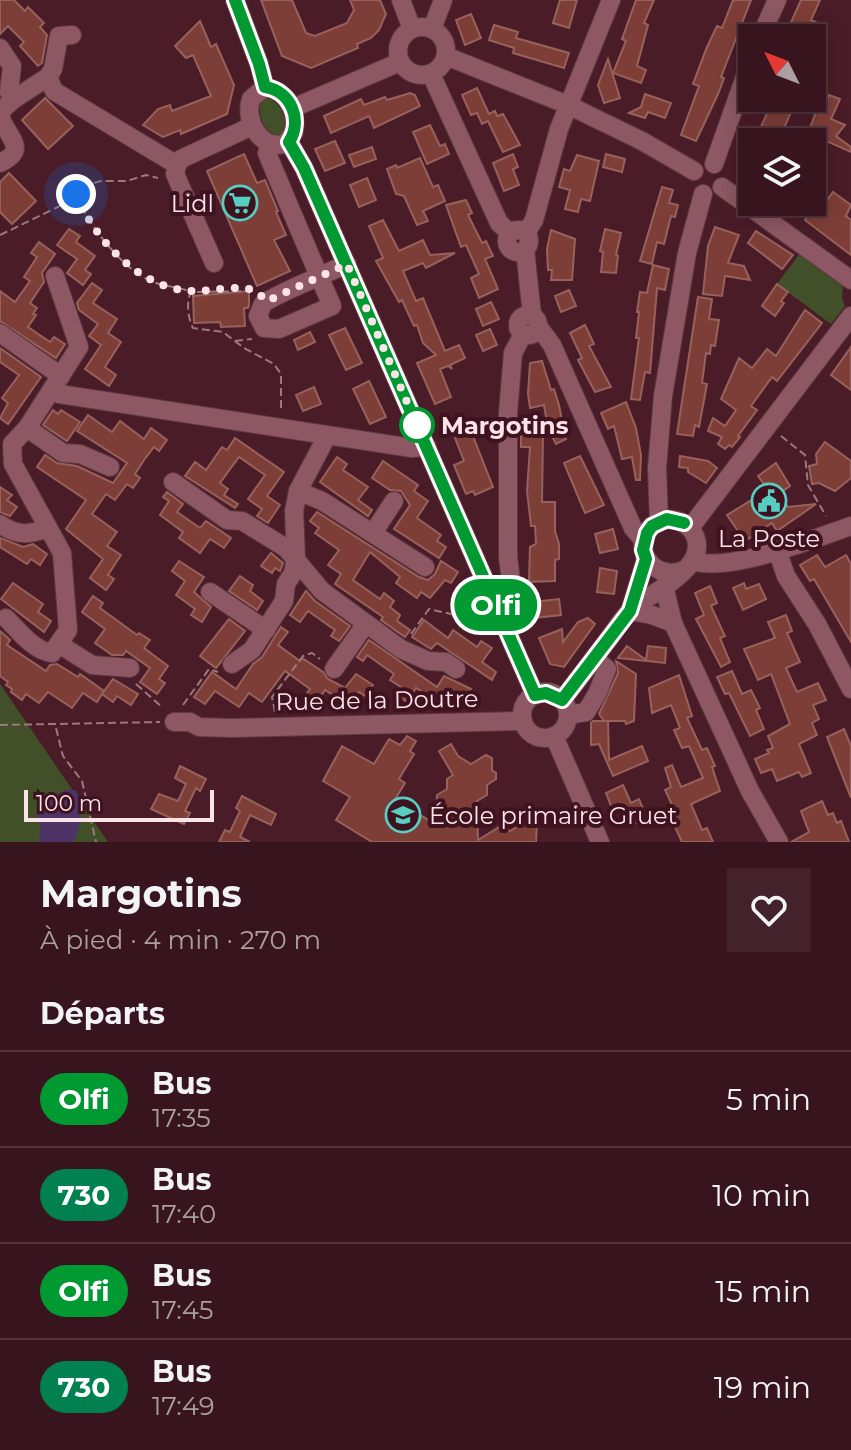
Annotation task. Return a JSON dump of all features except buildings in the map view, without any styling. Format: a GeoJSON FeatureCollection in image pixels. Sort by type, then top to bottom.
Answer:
{"type":"FeatureCollection","features":[{"type":"Feature","properties":{"kind":"street"},"geometry":{"type":"LineString","coordinates":[[235,0],[265,87]]}},
{"type":"Feature","properties":{"kind":"street"},"geometry":{"type":"LineString","coordinates":[[401,0],[412,29]]}},
{"type":"Feature","properties":{"kind":"street"},"geometry":{"type":"LineString","coordinates":[[432,29],[443,0]]}},
{"type":"Feature","properties":{"kind":"street"},"geometry":{"type":"LineString","coordinates":[[497,606],[512,589],[508,557],[508,413],[513,353],[529,322],[520,242],[534,220],[559,129],[611,0]]}},
{"type":"Feature","properties":{"kind":"street"},"geometry":{"type":"LineString","coordinates":[[766,24],[777,0]]}},
{"type":"Feature","properties":{"kind":"street"},"geometry":{"type":"LineString","coordinates":[[412,29],[432,29],[444,40],[446,56],[441,67],[431,74],[413,74],[400,62],[399,43],[412,29]]}},
{"type":"Feature","properties":{"kind":"street"},"geometry":{"type":"LineString","coordinates":[[5,108],[48,83],[59,36],[72,35]]}},
{"type":"Feature","properties":{"kind":"street"},"geometry":{"type":"LineString","coordinates":[[0,48],[12,66],[48,83],[176,170],[214,263]]}},
{"type":"Feature","properties":{"kind":"street"},"geometry":{"type":"LineString","coordinates":[[446,56],[568,105],[642,141],[694,171]]}},
{"type":"Feature","properties":{"kind":"street"},"geometry":{"type":"LineString","coordinates":[[293,108],[400,62]]}},
{"type":"Feature","properties":{"kind":"street"},"geometry":{"type":"LineString","coordinates":[[0,163],[12,156],[15,148],[14,139],[4,125],[12,66]]}},
{"type":"Feature","properties":{"kind":"street"},"geometry":{"type":"LineString","coordinates":[[431,74],[499,223],[520,242]]}},
{"type":"Feature","properties":{"kind":"street"},"geometry":{"type":"LineString","coordinates":[[265,87],[283,95],[293,108],[295,126],[281,143],[267,153],[320,276],[332,306],[272,330],[264,328],[258,316],[267,301],[320,276],[347,264]]}},
{"type":"Feature","properties":{"kind":"street"},"geometry":{"type":"LineString","coordinates":[[265,87],[255,93],[249,105],[252,126],[260,137],[281,143],[304,168],[535,695]]}},
{"type":"Feature","properties":{"kind":"street"},"geometry":{"type":"LineString","coordinates":[[714,164],[738,96]]}},
{"type":"Feature","properties":{"kind":"street"},"geometry":{"type":"LineString","coordinates":[[176,170],[181,159],[252,126]]}},
{"type":"Feature","properties":{"kind":"street"},"geometry":{"type":"LineString","coordinates":[[694,171],[703,164],[714,164]]}},
{"type":"Feature","properties":{"kind":"street"},"geometry":{"type":"LineString","coordinates":[[694,171],[695,187],[703,194],[714,194],[722,187],[724,176],[714,164]]}},
{"type":"Feature","properties":{"kind":"street"},"geometry":{"type":"LineString","coordinates":[[722,187],[851,280]]}},
{"type":"Feature","properties":{"kind":"street"},"geometry":{"type":"LineString","coordinates":[[659,522],[657,468],[663,396],[687,253],[703,194]]}},
{"type":"Feature","properties":{"kind":"street"},"geometry":{"type":"LineString","coordinates":[[6,618],[31,643],[47,653],[52,653],[68,630],[62,553],[13,464],[6,440],[27,428],[76,354],[79,342],[55,276]]}},
{"type":"Feature","properties":{"kind":"street"},"geometry":{"type":"LineString","coordinates":[[690,528],[851,316]]}},
{"type":"Feature","properties":{"kind":"street"},"geometry":{"type":"LineString","coordinates":[[529,322],[552,345],[651,566],[667,573],[688,565],[708,565],[777,550],[842,529]]}},
{"type":"Feature","properties":{"kind":"street"},"geometry":{"type":"LineString","coordinates":[[0,333],[58,382],[59,394],[327,436],[412,448],[427,447]]}},
{"type":"Feature","properties":{"kind":"street"},"geometry":{"type":"LineString","coordinates":[[27,428],[63,453],[80,454],[110,467]]}},
{"type":"Feature","properties":{"kind":"street"},"geometry":{"type":"LineString","coordinates":[[232,664],[252,650],[284,601],[286,584],[293,573],[296,558],[294,511],[298,491],[327,436]]}},
{"type":"Feature","properties":{"kind":"street"},"geometry":{"type":"LineString","coordinates":[[173,482],[227,520],[242,521],[296,558],[300,568],[316,585],[365,625],[401,649],[428,661],[446,662],[456,669]]}},
{"type":"Feature","properties":{"kind":"street"},"geometry":{"type":"LineString","coordinates":[[298,491],[322,501],[425,567]]}},
{"type":"Feature","properties":{"kind":"street"},"geometry":{"type":"LineString","coordinates":[[373,533],[394,501]]}},
{"type":"Feature","properties":{"kind":"street"},"geometry":{"type":"LineString","coordinates":[[594,658],[607,669],[586,712],[565,708],[546,693],[535,695],[526,703],[523,721],[535,736],[554,736],[564,728],[565,708],[594,658],[630,611],[688,565],[697,544],[690,528],[676,520],[652,526],[630,611]]}},
{"type":"Feature","properties":{"kind":"street"},"geometry":{"type":"LineString","coordinates":[[0,524],[13,533],[25,534],[48,528]]}},
{"type":"Feature","properties":{"kind":"street"},"geometry":{"type":"LineString","coordinates":[[777,550],[786,576],[817,624],[851,689]]}},
{"type":"Feature","properties":{"kind":"street"},"geometry":{"type":"LineString","coordinates":[[481,570],[508,557]]}},
{"type":"Feature","properties":{"kind":"street"},"geometry":{"type":"LineString","coordinates":[[664,586],[673,623],[750,791],[779,842]]}},
{"type":"Feature","properties":{"kind":"street"},"geometry":{"type":"LineString","coordinates":[[210,592],[266,630]]}},
{"type":"Feature","properties":{"kind":"street"},"geometry":{"type":"LineString","coordinates":[[630,611],[673,623]]}},
{"type":"Feature","properties":{"kind":"street"},"geometry":{"type":"LineString","coordinates":[[334,669],[365,625]]}},
{"type":"Feature","properties":{"kind":"street"},"geometry":{"type":"LineString","coordinates":[[59,644],[92,665],[130,668]]}},
{"type":"Feature","properties":{"kind":"street","name":"Rue de la Doutre"},"geometry":{"type":"LineString","coordinates":[[174,720],[199,727],[232,728],[523,721]]}},
{"type":"Feature","properties":{"kind":"street"},"geometry":{"type":"LineString","coordinates":[[554,736],[600,842]]}},
{"type":"Feature","properties":{"kind":"path"},"geometry":{"type":"LineString","coordinates":[[0,235],[58,207],[90,184],[127,181],[146,175],[162,178],[176,170]]}},
{"type":"Feature","properties":{"kind":"path"},"geometry":{"type":"LineString","coordinates":[[76,194],[85,217],[138,274],[153,283],[191,292],[250,289],[267,301]]}},
{"type":"Feature","properties":{"kind":"path"},"geometry":{"type":"LineString","coordinates":[[191,292],[188,297],[189,320],[193,328],[223,332],[244,348],[272,361],[280,371],[281,429]]}},
{"type":"Feature","properties":{"kind":"path"},"geometry":{"type":"LineString","coordinates":[[767,427],[805,455],[808,485],[842,529]]}},
{"type":"Feature","properties":{"kind":"path"},"geometry":{"type":"LineString","coordinates":[[401,649],[429,609],[505,626]]}},
{"type":"Feature","properties":{"kind":"path"},"geometry":{"type":"LineString","coordinates":[[277,726],[272,697],[303,656],[312,653],[334,669]]}},
{"type":"Feature","properties":{"kind":"path"},"geometry":{"type":"LineString","coordinates":[[174,720],[209,669],[220,673],[232,664]]}},
{"type":"Feature","properties":{"kind":"path"},"geometry":{"type":"LineString","coordinates":[[130,668],[124,675],[158,701],[166,717],[174,720]]}},
{"type":"Feature","properties":{"kind":"path"},"geometry":{"type":"LineString","coordinates":[[0,725],[55,726],[174,720]]}},
{"type":"Feature","properties":{"kind":"path"},"geometry":{"type":"LineString","coordinates":[[55,726],[63,756],[82,781],[96,842]]}},
{"type":"Feature","properties":{"kind":"green space"},"geometry":{"type":"Polygon","coordinates":[[[266,97],[275,102],[283,113],[285,128],[279,136],[265,127],[261,117],[260,100],[266,97]]]}},
{"type":"Feature","properties":{"kind":"green space"},"geometry":{"type":"Polygon","coordinates":[[[801,252],[843,283],[845,306],[831,324],[777,284],[801,252]]]}},
{"type":"Feature","properties":{"kind":"green space"},"geometry":{"type":"Polygon","coordinates":[[[0,684],[108,842],[0,842],[0,684]]]}},
{"type":"Feature","properties":{"kind":"shaded area"},"geometry":{"type":"Polygon","coordinates":[[[65,790],[75,790],[80,802],[80,822],[74,842],[39,842],[41,827],[36,813],[46,801],[65,790]]]}},
{"type":"Feature","properties":{"kind":"bus line","name":"Olfi"},"geometry":{"type":"LineString","coordinates":[[235,0],[265,87],[283,95],[293,108],[295,126],[289,142],[304,168],[535,695],[552,694],[562,700],[630,611],[646,559],[643,550],[647,533],[652,526],[667,519],[684,523]]}},
{"type":"Feature","properties":{"kind":"place","name":"Lidl"},"geometry":{"type":"Point","coordinates":[240,203]}},
{"type":"Feature","properties":{"kind":"place","name":"Margotins"},"geometry":{"type":"Point","coordinates":[417,425]}},
{"type":"Feature","properties":{"kind":"place","name":"La Poste"},"geometry":{"type":"Point","coordinates":[769,501]}},
{"type":"Feature","properties":{"kind":"place","name":"École primaire Gruet"},"geometry":{"type":"Point","coordinates":[403,815]}},
{"type":"Feature","properties":{"kind":"route"},"geometry":{"type":"LineString","coordinates":[[76,194],[85,217],[119,256],[153,283],[191,292],[250,289],[267,301],[347,264],[420,432],[417,425]]}}]}
